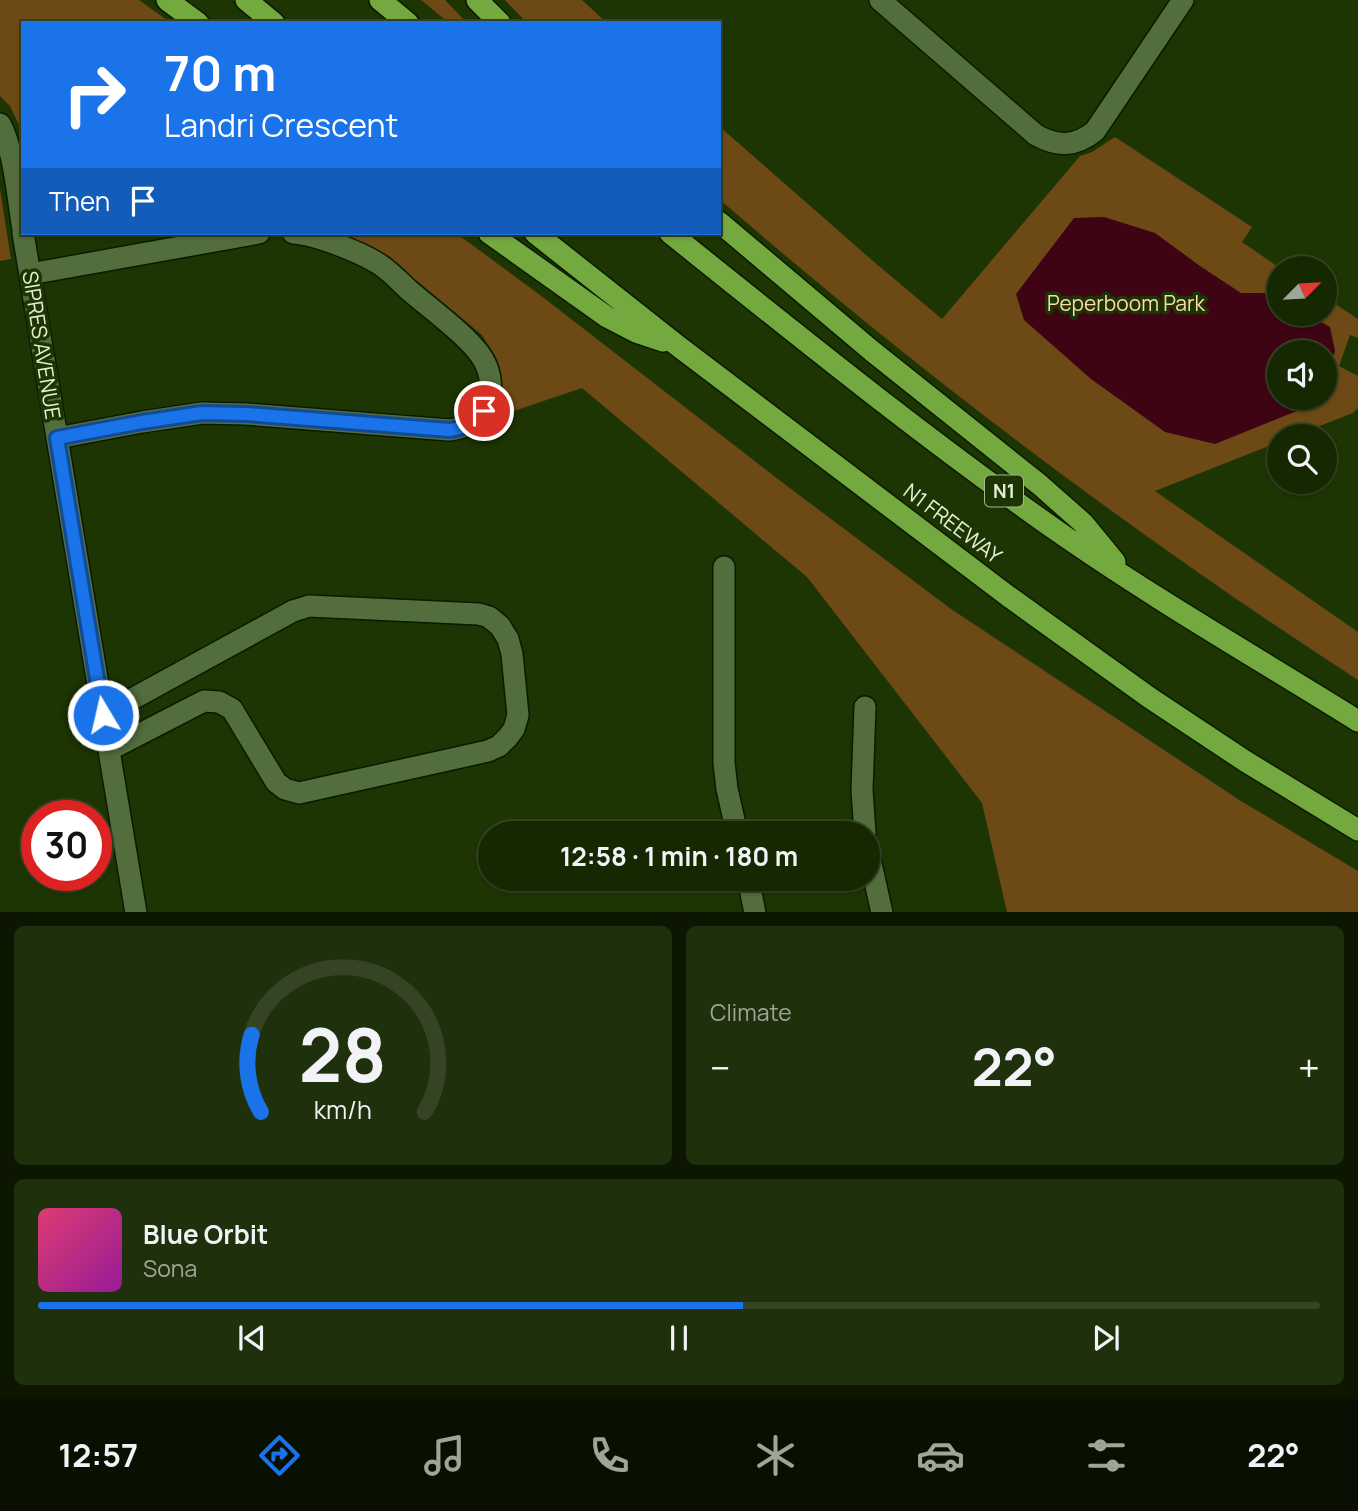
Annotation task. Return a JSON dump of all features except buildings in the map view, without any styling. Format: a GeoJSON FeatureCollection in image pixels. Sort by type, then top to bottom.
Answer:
{"type":"FeatureCollection","features":[{"type":"Feature","properties":{"kind":"highway"},"geometry":{"type":"LineString","coordinates":[[167,0],[195,21]]}},
{"type":"Feature","properties":{"kind":"highway"},"geometry":{"type":"LineString","coordinates":[[246,0],[272,21]]}},
{"type":"Feature","properties":{"kind":"highway"},"geometry":{"type":"LineString","coordinates":[[380,0],[406,21]]}},
{"type":"Feature","properties":{"kind":"highway"},"geometry":{"type":"LineString","coordinates":[[477,0],[498,21]]}},
{"type":"Feature","properties":{"kind":"highway"},"geometry":{"type":"LineString","coordinates":[[721,224],[872,351],[1040,485],[1083,523],[1130,579]]}},
{"type":"Feature","properties":{"kind":"highway"},"geometry":{"type":"LineString","coordinates":[[492,235],[607,317],[636,332],[678,346]]}},
{"type":"Feature","properties":{"kind":"highway","name":"N1 FREEWAY"},"geometry":{"type":"LineString","coordinates":[[538,235],[678,346],[998,588],[1150,698],[1245,761],[1358,830]]}},
{"type":"Feature","properties":{"kind":"highway","name":"N1"},"geometry":{"type":"LineString","coordinates":[[673,235],[939,444],[1069,539],[1358,721]]}},
{"type":"Feature","properties":{"kind":"street"},"geometry":{"type":"LineString","coordinates":[[880,0],[1036,135],[1049,142],[1062,144],[1074,143],[1095,131],[1183,0]]}},
{"type":"Feature","properties":{"kind":"street","name":"SIPRES AVENUE"},"geometry":{"type":"LineString","coordinates":[[0,124],[10,155],[21,219]]}},
{"type":"Feature","properties":{"kind":"street","name":"SIPRES AVENUE"},"geometry":{"type":"LineString","coordinates":[[24,235],[136,912]]}},
{"type":"Feature","properties":{"kind":"street"},"geometry":{"type":"LineString","coordinates":[[30,274],[248,235]]}},
{"type":"Feature","properties":{"kind":"street"},"geometry":{"type":"LineString","coordinates":[[57,438],[202,413],[449,430],[459,429],[476,420],[484,411],[491,388],[485,363],[472,344],[379,264],[308,235]]}},
{"type":"Feature","properties":{"kind":"street"},"geometry":{"type":"LineString","coordinates":[[724,567],[724,763],[734,821]]}},
{"type":"Feature","properties":{"kind":"street"},"geometry":{"type":"LineString","coordinates":[[103,715],[293,611],[309,606],[479,614],[489,617],[500,626],[508,639],[512,654],[517,715],[514,729],[499,746],[488,751],[299,793],[285,789],[276,782],[232,709],[219,702],[204,701],[109,750]]}},
{"type":"Feature","properties":{"kind":"street"},"geometry":{"type":"LineString","coordinates":[[864,821],[862,790],[865,707]]}},
{"type":"Feature","properties":{"kind":"street"},"geometry":{"type":"LineString","coordinates":[[751,891],[755,912]]}},
{"type":"Feature","properties":{"kind":"street"},"geometry":{"type":"LineString","coordinates":[[877,891],[882,912]]}},
{"type":"Feature","properties":{"kind":"green space"},"geometry":{"type":"Polygon","coordinates":[[[0,0],[139,0],[168,21],[21,21],[21,124],[10,106],[0,96],[0,0]]]}},
{"type":"Feature","properties":{"kind":"green space"},"geometry":{"type":"Polygon","coordinates":[[[421,0],[445,0],[465,21],[447,21],[421,0]]]}},
{"type":"Feature","properties":{"kind":"green space"},"geometry":{"type":"Polygon","coordinates":[[[505,0],[582,0],[605,21],[525,21],[505,0]]]}},
{"type":"Feature","properties":{"kind":"green space","name":"Peperboom Park"},"geometry":{"type":"Polygon","coordinates":[[[721,128],[942,319],[1080,156],[1092,152],[1115,137],[1252,227],[1242,242],[1267,259],[1267,326],[1337,326],[1337,305],[1358,319],[1358,338],[1350,335],[1339,366],[1358,376],[1358,408],[1353,413],[1325,424],[1267,424],[1267,447],[1155,491],[1358,632],[1358,680],[1111,510],[1030,451],[873,328],[721,201],[721,128]]]}},
{"type":"Feature","properties":{"kind":"green space"},"geometry":{"type":"Polygon","coordinates":[[[0,189],[11,259],[0,261],[0,189]]]}},
{"type":"Feature","properties":{"kind":"green space"},"geometry":{"type":"Polygon","coordinates":[[[341,235],[459,235],[951,609],[1241,801],[1358,871],[1358,912],[1007,912],[982,803],[807,577],[582,388],[508,413],[499,409],[502,397],[501,372],[497,359],[482,335],[372,246],[341,235]]]}},
{"type":"Feature","properties":{"kind":"shaded area"},"geometry":{"type":"Polygon","coordinates":[[[1104,217],[1155,233],[1241,293],[1267,293],[1267,326],[1330,327],[1333,340],[1267,340],[1267,410],[1300,410],[1215,444],[1165,432],[1091,379],[1024,320],[1016,294],[1074,218],[1104,217]]]}},
{"type":"Feature","properties":{"kind":"route"},"geometry":{"type":"LineString","coordinates":[[103,715],[57,438],[202,413],[449,430],[468,426],[484,411]]}}]}
